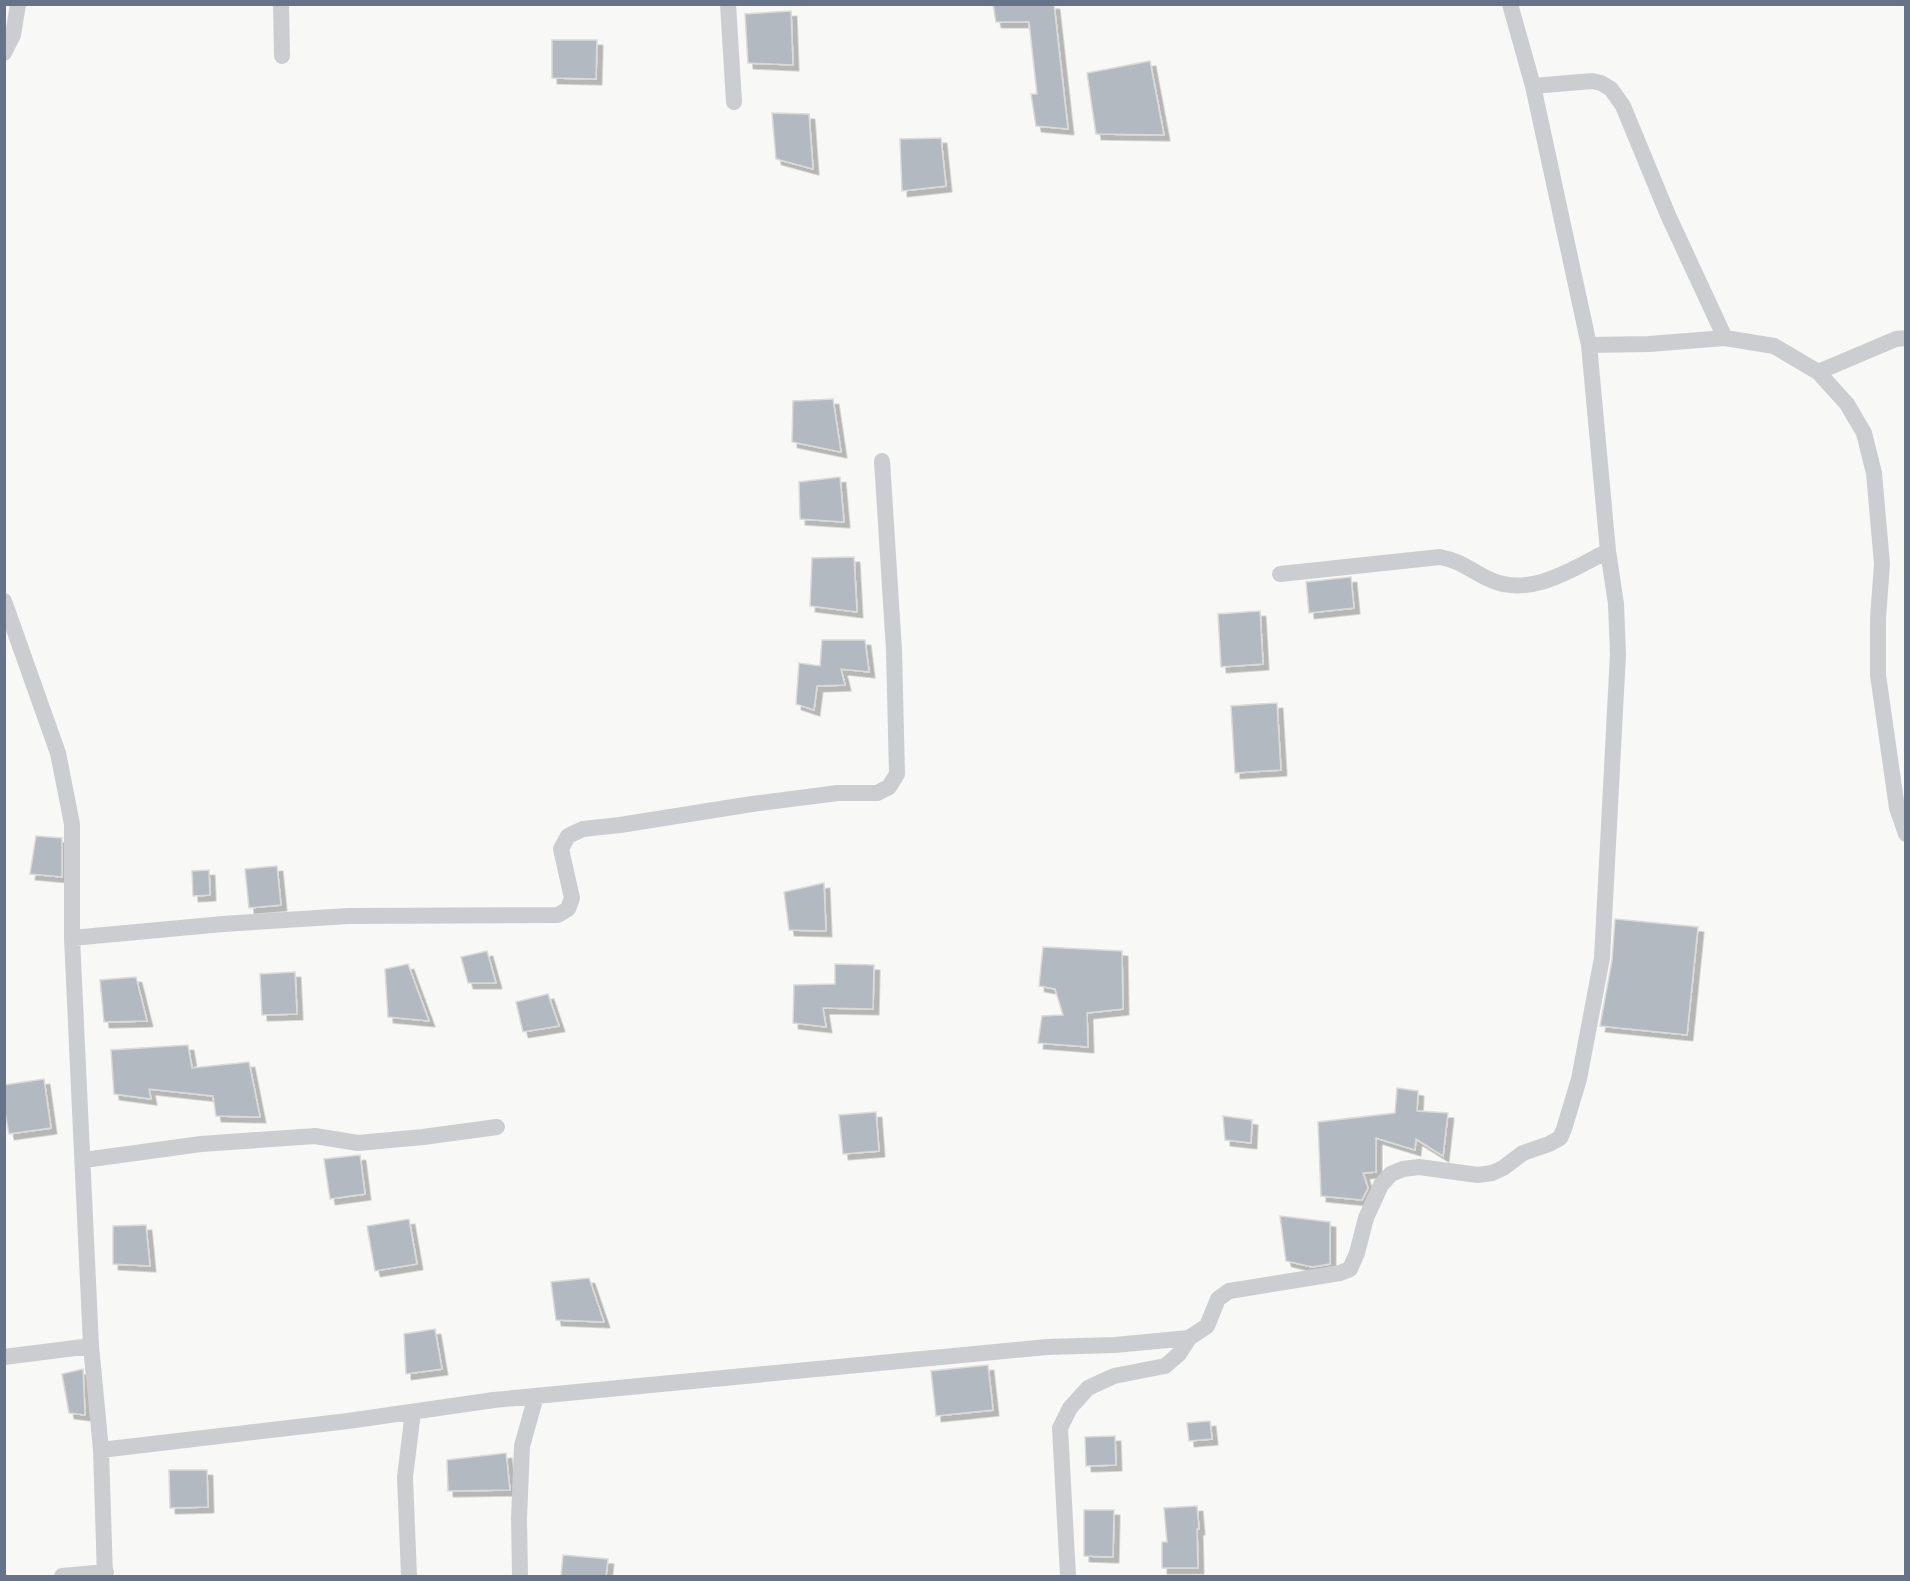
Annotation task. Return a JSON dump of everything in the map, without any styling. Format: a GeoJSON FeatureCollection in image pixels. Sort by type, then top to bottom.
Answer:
{"type":"FeatureCollection","features":[{"type":"Feature","properties":{"kind":"street"},"geometry":{"type":"LineString","coordinates":[[4,53],[13,35],[18,4]]}},
{"type":"Feature","properties":{"kind":"street"},"geometry":{"type":"LineString","coordinates":[[281,4],[282,56]]}},
{"type":"Feature","properties":{"kind":"street"},"geometry":{"type":"LineString","coordinates":[[728,4],[734,102]]}},
{"type":"Feature","properties":{"kind":"street"},"geometry":{"type":"LineString","coordinates":[[1068,1576],[1060,1428],[1070,1408],[1088,1388],[1114,1376],[1165,1366],[1179,1354],[1189,1338],[1207,1326],[1218,1299],[1229,1291],[1340,1273],[1350,1269],[1357,1253],[1366,1218],[1381,1185],[1391,1174],[1403,1169],[1419,1167],[1478,1175],[1492,1173],[1523,1153],[1560,1138],[1579,1079],[1602,958],[1618,654],[1616,604],[1608,551],[1589,345],[1533,86],[1510,4]]}},
{"type":"Feature","properties":{"kind":"street"},"geometry":{"type":"LineString","coordinates":[[1533,86],[1592,81],[1611,88],[1623,106],[1668,215],[1725,338]]}},
{"type":"Feature","properties":{"kind":"street"},"geometry":{"type":"LineString","coordinates":[[1589,345],[1650,344],[1725,338],[1774,346],[1818,372],[1847,404],[1864,433],[1875,473],[1882,564],[1878,618],[1878,675],[1897,808],[1905,834]]}},
{"type":"Feature","properties":{"kind":"street"},"geometry":{"type":"LineString","coordinates":[[1818,372],[1896,339],[1905,338]]}},
{"type":"Feature","properties":{"kind":"street"},"geometry":{"type":"LineString","coordinates":[[72,938],[223,924],[348,916],[558,915],[568,909],[572,898],[561,849],[568,836],[583,829],[838,793],[877,793],[889,787],[897,774],[894,650],[882,461]]}},
{"type":"Feature","properties":{"kind":"street"},"geometry":{"type":"LineString","coordinates":[[1280,574],[1440,557],[1462,563],[1491,580],[1506,585],[1529,584],[1553,579],[1608,551]]}},
{"type":"Feature","properties":{"kind":"street"},"geometry":{"type":"LineString","coordinates":[[4,601],[58,753],[72,824],[72,938],[91,1346],[101,1450],[105,1574],[62,1576]]}},
{"type":"Feature","properties":{"kind":"street"},"geometry":{"type":"LineString","coordinates":[[84,1161],[201,1144],[315,1136],[358,1143],[497,1127]]}},
{"type":"Feature","properties":{"kind":"street"},"geometry":{"type":"LineString","coordinates":[[101,1450],[536,1396],[1035,1348],[1115,1345],[1189,1338]]}},
{"type":"Feature","properties":{"kind":"street"},"geometry":{"type":"LineString","coordinates":[[4,1356],[91,1346]]}},
{"type":"Feature","properties":{"kind":"street"},"geometry":{"type":"LineString","coordinates":[[520,1576],[519,1518],[522,1446],[536,1396]]}},
{"type":"Feature","properties":{"kind":"street"},"geometry":{"type":"LineString","coordinates":[[409,1576],[405,1477],[413,1412]]}},
{"type":"Feature","properties":{"kind":"building"},"geometry":{"type":"Polygon","coordinates":[[[993,4],[1054,4],[1068,129],[1036,126],[1031,94],[1037,94],[1029,22],[996,22],[993,4]]]}},
{"type":"Feature","properties":{"kind":"building"},"geometry":{"type":"Polygon","coordinates":[[[791,11],[793,65],[748,63],[745,14],[791,11]]]}},
{"type":"Feature","properties":{"kind":"building"},"geometry":{"type":"Polygon","coordinates":[[[552,40],[597,40],[596,79],[552,78],[552,40]]]}},
{"type":"Feature","properties":{"kind":"building"},"geometry":{"type":"Polygon","coordinates":[[[1150,61],[1164,135],[1096,134],[1087,73],[1150,61]]]}},
{"type":"Feature","properties":{"kind":"building"},"geometry":{"type":"Polygon","coordinates":[[[772,113],[809,114],[813,169],[776,159],[772,113]]]}},
{"type":"Feature","properties":{"kind":"building"},"geometry":{"type":"Polygon","coordinates":[[[941,138],[946,186],[902,191],[900,139],[941,138]]]}},
{"type":"Feature","properties":{"kind":"building"},"geometry":{"type":"Polygon","coordinates":[[[833,399],[841,452],[792,442],[793,401],[833,399]]]}},
{"type":"Feature","properties":{"kind":"building"},"geometry":{"type":"Polygon","coordinates":[[[840,477],[844,522],[800,519],[799,482],[840,477]]]}},
{"type":"Feature","properties":{"kind":"building"},"geometry":{"type":"Polygon","coordinates":[[[854,557],[857,612],[810,606],[812,558],[854,557]]]}},
{"type":"Feature","properties":{"kind":"building"},"geometry":{"type":"Polygon","coordinates":[[[1351,577],[1354,608],[1309,613],[1306,582],[1351,577]]]}},
{"type":"Feature","properties":{"kind":"building"},"geometry":{"type":"Polygon","coordinates":[[[1260,611],[1263,664],[1221,667],[1218,614],[1260,611]]]}},
{"type":"Feature","properties":{"kind":"building"},"geometry":{"type":"Polygon","coordinates":[[[822,640],[865,640],[869,672],[841,669],[845,685],[817,686],[814,710],[796,704],[799,663],[820,666],[822,640]]]}},
{"type":"Feature","properties":{"kind":"building"},"geometry":{"type":"Polygon","coordinates":[[[1277,703],[1281,770],[1235,773],[1231,706],[1277,703]]]}},
{"type":"Feature","properties":{"kind":"building"},"geometry":{"type":"Polygon","coordinates":[[[36,836],[62,838],[62,877],[30,874],[36,836]]]}},
{"type":"Feature","properties":{"kind":"building"},"geometry":{"type":"Polygon","coordinates":[[[277,866],[281,905],[249,908],[245,869],[277,866]]]}},
{"type":"Feature","properties":{"kind":"building"},"geometry":{"type":"Polygon","coordinates":[[[209,870],[210,895],[193,896],[192,871],[209,870]]]}},
{"type":"Feature","properties":{"kind":"building"},"geometry":{"type":"Polygon","coordinates":[[[824,883],[826,931],[789,930],[784,892],[824,883]]]}},
{"type":"Feature","properties":{"kind":"building"},"geometry":{"type":"Polygon","coordinates":[[[1615,919],[1698,927],[1687,1035],[1600,1026],[1612,960],[1615,919]]]}},
{"type":"Feature","properties":{"kind":"building"},"geometry":{"type":"Polygon","coordinates":[[[1043,947],[1122,951],[1123,1009],[1087,1013],[1088,1047],[1038,1043],[1042,1016],[1063,1015],[1055,989],[1039,986],[1043,947]]]}},
{"type":"Feature","properties":{"kind":"building"},"geometry":{"type":"Polygon","coordinates":[[[487,951],[496,983],[468,983],[461,957],[487,951]]]}},
{"type":"Feature","properties":{"kind":"building"},"geometry":{"type":"Polygon","coordinates":[[[408,964],[429,1021],[388,1017],[385,969],[408,964]]]}},
{"type":"Feature","properties":{"kind":"building"},"geometry":{"type":"Polygon","coordinates":[[[835,964],[874,965],[873,1009],[823,1008],[826,1027],[793,1023],[794,985],[835,984],[835,964]]]}},
{"type":"Feature","properties":{"kind":"building"},"geometry":{"type":"Polygon","coordinates":[[[295,972],[297,1014],[262,1015],[260,974],[295,972]]]}},
{"type":"Feature","properties":{"kind":"building"},"geometry":{"type":"Polygon","coordinates":[[[136,977],[147,1021],[104,1022],[100,980],[136,977]]]}},
{"type":"Feature","properties":{"kind":"building"},"geometry":{"type":"Polygon","coordinates":[[[548,994],[559,1026],[523,1032],[516,1002],[548,994]]]}},
{"type":"Feature","properties":{"kind":"building"},"geometry":{"type":"Polygon","coordinates":[[[188,1045],[192,1068],[249,1062],[260,1117],[216,1116],[213,1096],[149,1089],[151,1099],[114,1094],[111,1050],[188,1045]]]}},
{"type":"Feature","properties":{"kind":"building"},"geometry":{"type":"Polygon","coordinates":[[[44,1079],[51,1128],[9,1134],[4,1107],[4,1085],[44,1079]]]}},
{"type":"Feature","properties":{"kind":"building"},"geometry":{"type":"Polygon","coordinates":[[[1397,1088],[1418,1091],[1417,1111],[1448,1113],[1443,1156],[1416,1139],[1415,1150],[1376,1138],[1376,1172],[1363,1173],[1368,1188],[1362,1200],[1321,1196],[1318,1122],[1395,1113],[1397,1088]]]}},
{"type":"Feature","properties":{"kind":"building"},"geometry":{"type":"Polygon","coordinates":[[[876,1112],[879,1151],[843,1154],[839,1115],[876,1112]]]}},
{"type":"Feature","properties":{"kind":"building"},"geometry":{"type":"Polygon","coordinates":[[[1223,1116],[1252,1120],[1251,1143],[1225,1140],[1223,1116]]]}},
{"type":"Feature","properties":{"kind":"building"},"geometry":{"type":"Polygon","coordinates":[[[360,1155],[365,1194],[330,1199],[324,1159],[360,1155]]]}},
{"type":"Feature","properties":{"kind":"building"},"geometry":{"type":"Polygon","coordinates":[[[1280,1216],[1330,1222],[1330,1264],[1312,1267],[1286,1261],[1280,1216]]]}},
{"type":"Feature","properties":{"kind":"building"},"geometry":{"type":"Polygon","coordinates":[[[409,1219],[417,1264],[375,1271],[367,1226],[409,1219]]]}},
{"type":"Feature","properties":{"kind":"building"},"geometry":{"type":"Polygon","coordinates":[[[146,1225],[150,1266],[113,1264],[113,1226],[146,1225]]]}},
{"type":"Feature","properties":{"kind":"building"},"geometry":{"type":"Polygon","coordinates":[[[589,1278],[604,1322],[556,1320],[551,1282],[589,1278]]]}},
{"type":"Feature","properties":{"kind":"building"},"geometry":{"type":"Polygon","coordinates":[[[435,1329],[442,1369],[406,1374],[404,1334],[435,1329]]]}},
{"type":"Feature","properties":{"kind":"building"},"geometry":{"type":"Polygon","coordinates":[[[988,1365],[993,1410],[936,1416],[931,1371],[988,1365]]]}},
{"type":"Feature","properties":{"kind":"building"},"geometry":{"type":"Polygon","coordinates":[[[83,1369],[85,1415],[69,1413],[62,1374],[83,1369]]]}},
{"type":"Feature","properties":{"kind":"building"},"geometry":{"type":"Polygon","coordinates":[[[1210,1421],[1212,1439],[1189,1441],[1187,1423],[1210,1421]]]}},
{"type":"Feature","properties":{"kind":"building"},"geometry":{"type":"Polygon","coordinates":[[[1115,1436],[1116,1465],[1086,1466],[1085,1437],[1115,1436]]]}},
{"type":"Feature","properties":{"kind":"building"},"geometry":{"type":"Polygon","coordinates":[[[506,1453],[510,1490],[448,1491],[447,1460],[506,1453]]]}},
{"type":"Feature","properties":{"kind":"building"},"geometry":{"type":"Polygon","coordinates":[[[169,1470],[207,1470],[208,1507],[170,1508],[169,1470]]]}},
{"type":"Feature","properties":{"kind":"building"},"geometry":{"type":"Polygon","coordinates":[[[1197,1506],[1198,1568],[1162,1568],[1162,1542],[1167,1542],[1164,1508],[1197,1506]]]}},
{"type":"Feature","properties":{"kind":"building"},"geometry":{"type":"Polygon","coordinates":[[[1084,1510],[1114,1510],[1113,1557],[1084,1556],[1084,1510]]]}},
{"type":"Feature","properties":{"kind":"building"},"geometry":{"type":"Polygon","coordinates":[[[563,1555],[608,1559],[606,1576],[561,1576],[563,1555]]]}}]}
